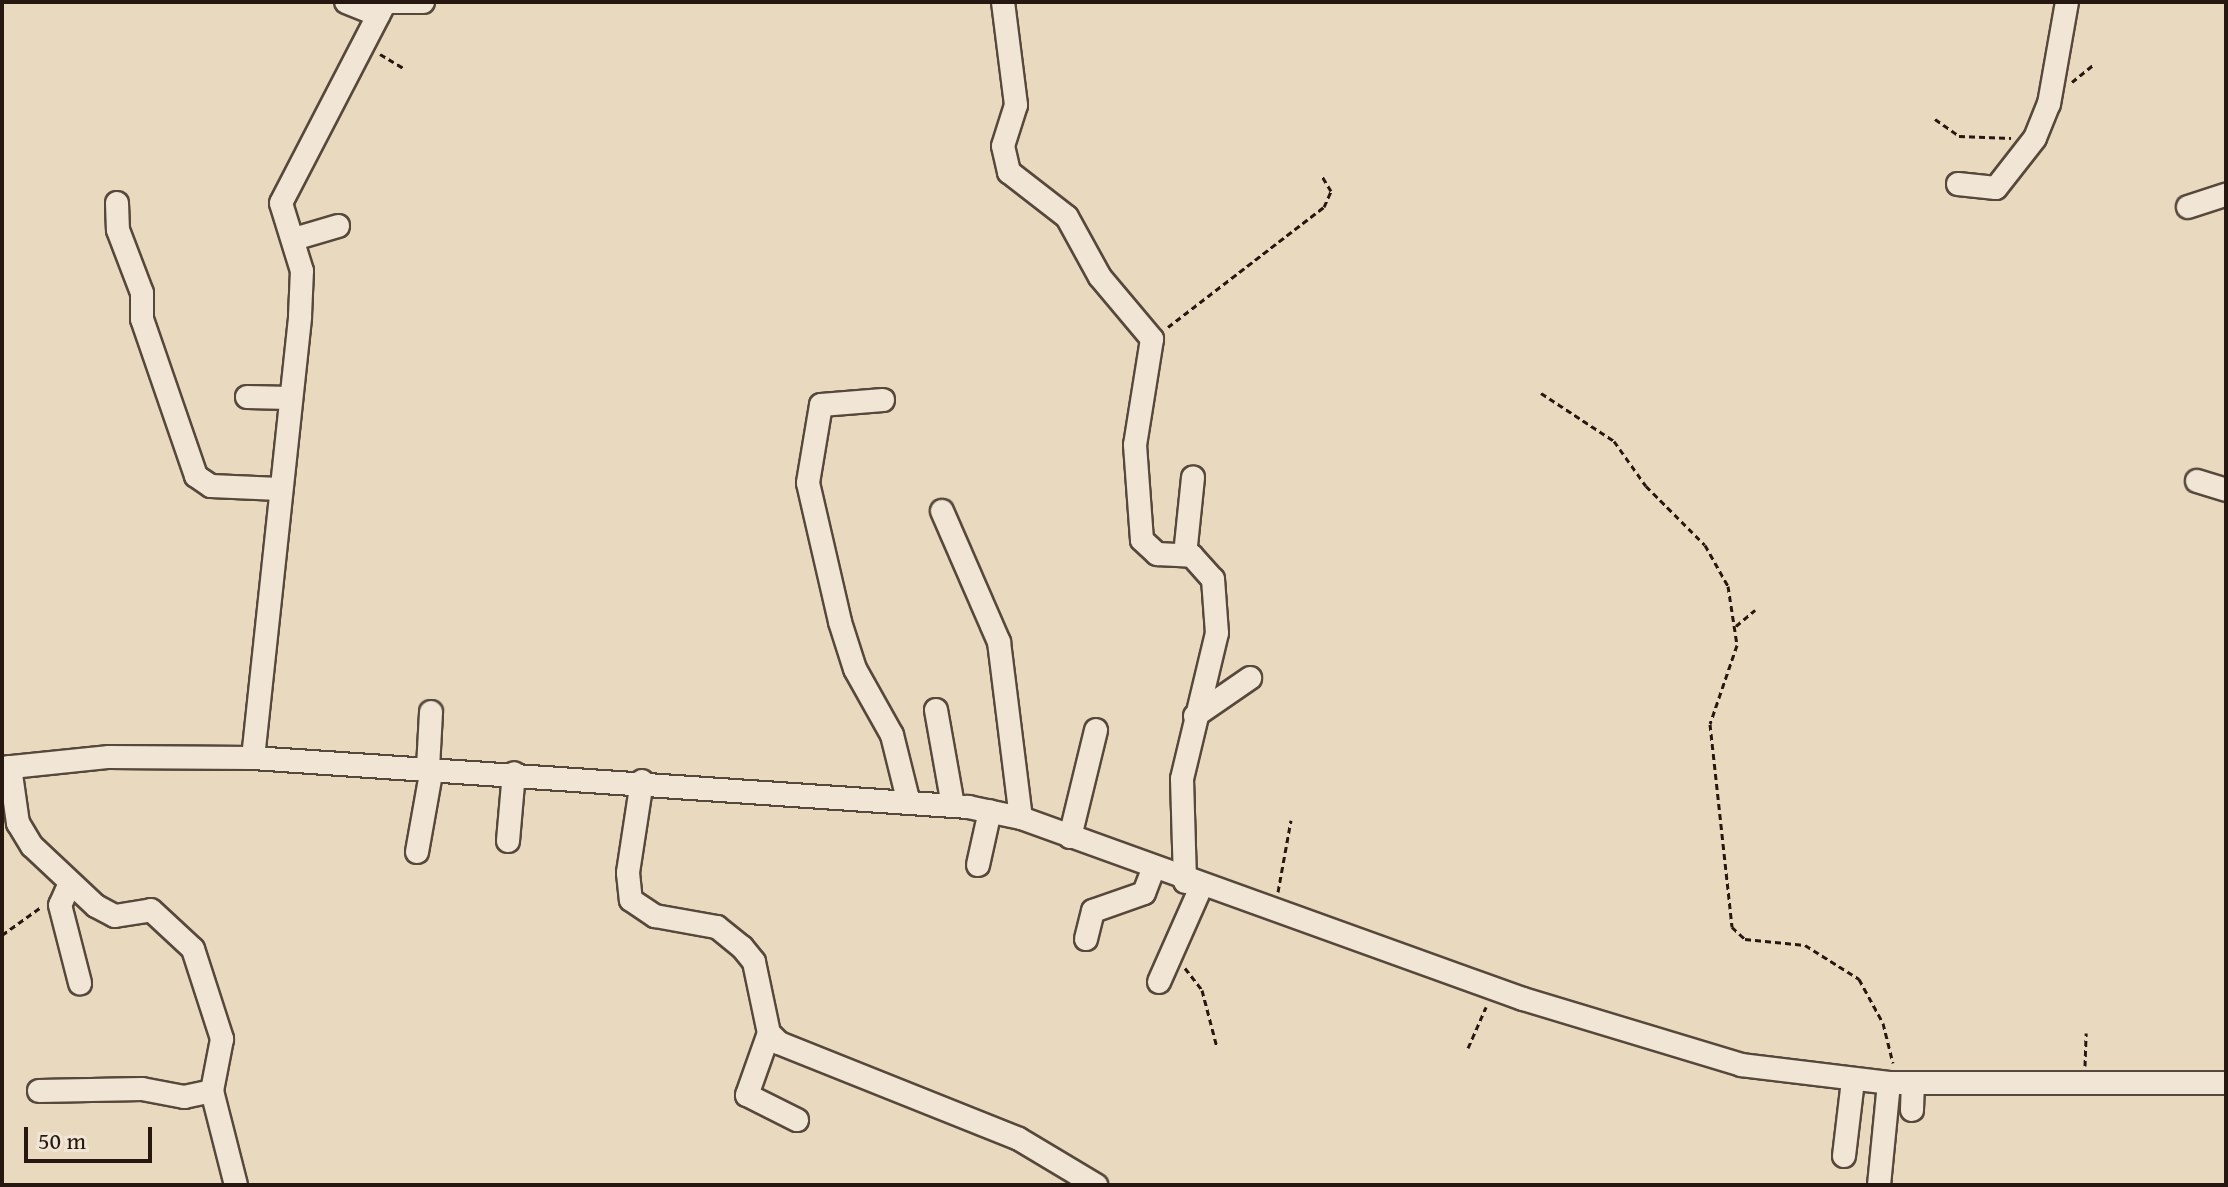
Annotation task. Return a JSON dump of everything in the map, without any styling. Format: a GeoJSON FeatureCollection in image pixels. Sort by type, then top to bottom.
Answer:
{"type":"FeatureCollection","features":[{"type":"Feature","properties":{"kind":"street"},"geometry":{"type":"LineString","coordinates":[[346,2],[384,6],[423,2]]}},
{"type":"Feature","properties":{"kind":"street"},"geometry":{"type":"LineString","coordinates":[[1003,2],[1016,105],[1003,146],[1009,172],[1067,217],[1100,277],[1152,339],[1135,445],[1142,540],[1157,554],[1185,555],[1205,564],[1217,603],[1217,633],[1182,779],[1193,885],[1172,954],[1159,982]]}},
{"type":"Feature","properties":{"kind":"street"},"geometry":{"type":"LineString","coordinates":[[1958,184],[1996,188],[2035,138],[2049,104],[2067,2]]}},
{"type":"Feature","properties":{"kind":"street"},"geometry":{"type":"LineString","coordinates":[[253,758],[302,271],[281,203],[284,185],[367,46],[384,6]]}},
{"type":"Feature","properties":{"kind":"street"},"geometry":{"type":"LineString","coordinates":[[2188,207],[2226,195]]}},
{"type":"Feature","properties":{"kind":"street"},"geometry":{"type":"LineString","coordinates":[[117,203],[142,319],[196,476],[211,486],[279,489]]}},
{"type":"Feature","properties":{"kind":"street"},"geometry":{"type":"LineString","coordinates":[[294,239],[338,226]]}},
{"type":"Feature","properties":{"kind":"street"},"geometry":{"type":"LineString","coordinates":[[247,397],[291,398]]}},
{"type":"Feature","properties":{"kind":"street"},"geometry":{"type":"LineString","coordinates":[[883,400],[821,405],[808,483],[840,622],[855,669],[892,735],[908,799]]}},
{"type":"Feature","properties":{"kind":"street"},"geometry":{"type":"LineString","coordinates":[[1185,555],[1193,477]]}},
{"type":"Feature","properties":{"kind":"street"},"geometry":{"type":"LineString","coordinates":[[2197,481],[2226,490]]}},
{"type":"Feature","properties":{"kind":"street"},"geometry":{"type":"LineString","coordinates":[[942,511],[999,642],[1021,818]]}},
{"type":"Feature","properties":{"kind":"street"},"geometry":{"type":"LineString","coordinates":[[1195,716],[1250,678]]}},
{"type":"Feature","properties":{"kind":"street"},"geometry":{"type":"LineString","coordinates":[[936,710],[953,805]]}},
{"type":"Feature","properties":{"kind":"street"},"geometry":{"type":"LineString","coordinates":[[417,852],[430,768],[431,712]]}},
{"type":"Feature","properties":{"kind":"street"},"geometry":{"type":"LineString","coordinates":[[1070,837],[1096,730]]}},
{"type":"Feature","properties":{"kind":"street"},"geometry":{"type":"LineString","coordinates":[[236,1185],[212,1091],[222,1039],[193,949],[151,910],[115,916],[67,891],[18,823],[6,768],[109,757],[253,758],[642,781],[908,799],[953,805],[1021,818],[1193,885],[1494,989],[1741,1065],[1899,1083],[2226,1083]]}},
{"type":"Feature","properties":{"kind":"street"},"geometry":{"type":"LineString","coordinates":[[508,841],[514,773]]}},
{"type":"Feature","properties":{"kind":"street"},"geometry":{"type":"LineString","coordinates":[[642,781],[628,873],[631,900],[655,916],[717,927],[742,947],[760,979],[769,1033],[747,1095],[797,1120]]}},
{"type":"Feature","properties":{"kind":"street"},"geometry":{"type":"LineString","coordinates":[[978,865],[990,811]]}},
{"type":"Feature","properties":{"kind":"street"},"geometry":{"type":"LineString","coordinates":[[1086,939],[1093,911],[1144,893],[1153,869]]}},
{"type":"Feature","properties":{"kind":"street"},"geometry":{"type":"LineString","coordinates":[[67,891],[80,983]]}},
{"type":"Feature","properties":{"kind":"street"},"geometry":{"type":"LineString","coordinates":[[769,1033],[789,1049],[1019,1139],[1096,1185]]}},
{"type":"Feature","properties":{"kind":"street"},"geometry":{"type":"LineString","coordinates":[[1844,1156],[1853,1080]]}},
{"type":"Feature","properties":{"kind":"street"},"geometry":{"type":"LineString","coordinates":[[1899,1083],[1912,1110]]}},
{"type":"Feature","properties":{"kind":"street"},"geometry":{"type":"LineString","coordinates":[[1879,1185],[1899,1083]]}},
{"type":"Feature","properties":{"kind":"street"},"geometry":{"type":"LineString","coordinates":[[39,1091],[142,1089],[184,1097],[212,1091]]}},
{"type":"Feature","properties":{"kind":"path"},"geometry":{"type":"LineString","coordinates":[[367,46],[403,68]]}},
{"type":"Feature","properties":{"kind":"path"},"geometry":{"type":"LineString","coordinates":[[1935,119],[1959,136],[2035,138]]}},
{"type":"Feature","properties":{"kind":"path"},"geometry":{"type":"LineString","coordinates":[[1152,339],[1324,207],[1331,191],[1322,176]]}},
{"type":"Feature","properties":{"kind":"path"},"geometry":{"type":"LineString","coordinates":[[1541,393],[1614,441],[1646,486],[1705,545],[1728,586],[1736,626],[1710,724],[1725,909],[1737,936],[1805,945],[1859,979],[1883,1023],[1899,1083]]}},
{"type":"Feature","properties":{"kind":"path"},"geometry":{"type":"LineString","coordinates":[[1736,626],[1755,610]]}},
{"type":"Feature","properties":{"kind":"path"},"geometry":{"type":"LineString","coordinates":[[1271,911],[1291,820]]}},
{"type":"Feature","properties":{"kind":"path"},"geometry":{"type":"LineString","coordinates":[[2,935],[67,891]]}},
{"type":"Feature","properties":{"kind":"path"},"geometry":{"type":"LineString","coordinates":[[1172,954],[1202,990],[1217,1047]]}},
{"type":"Feature","properties":{"kind":"path"},"geometry":{"type":"LineString","coordinates":[[1468,1048],[1494,989]]}},
{"type":"Feature","properties":{"kind":"path"},"geometry":{"type":"LineString","coordinates":[[2085,1082],[2086,1033]]}}]}
